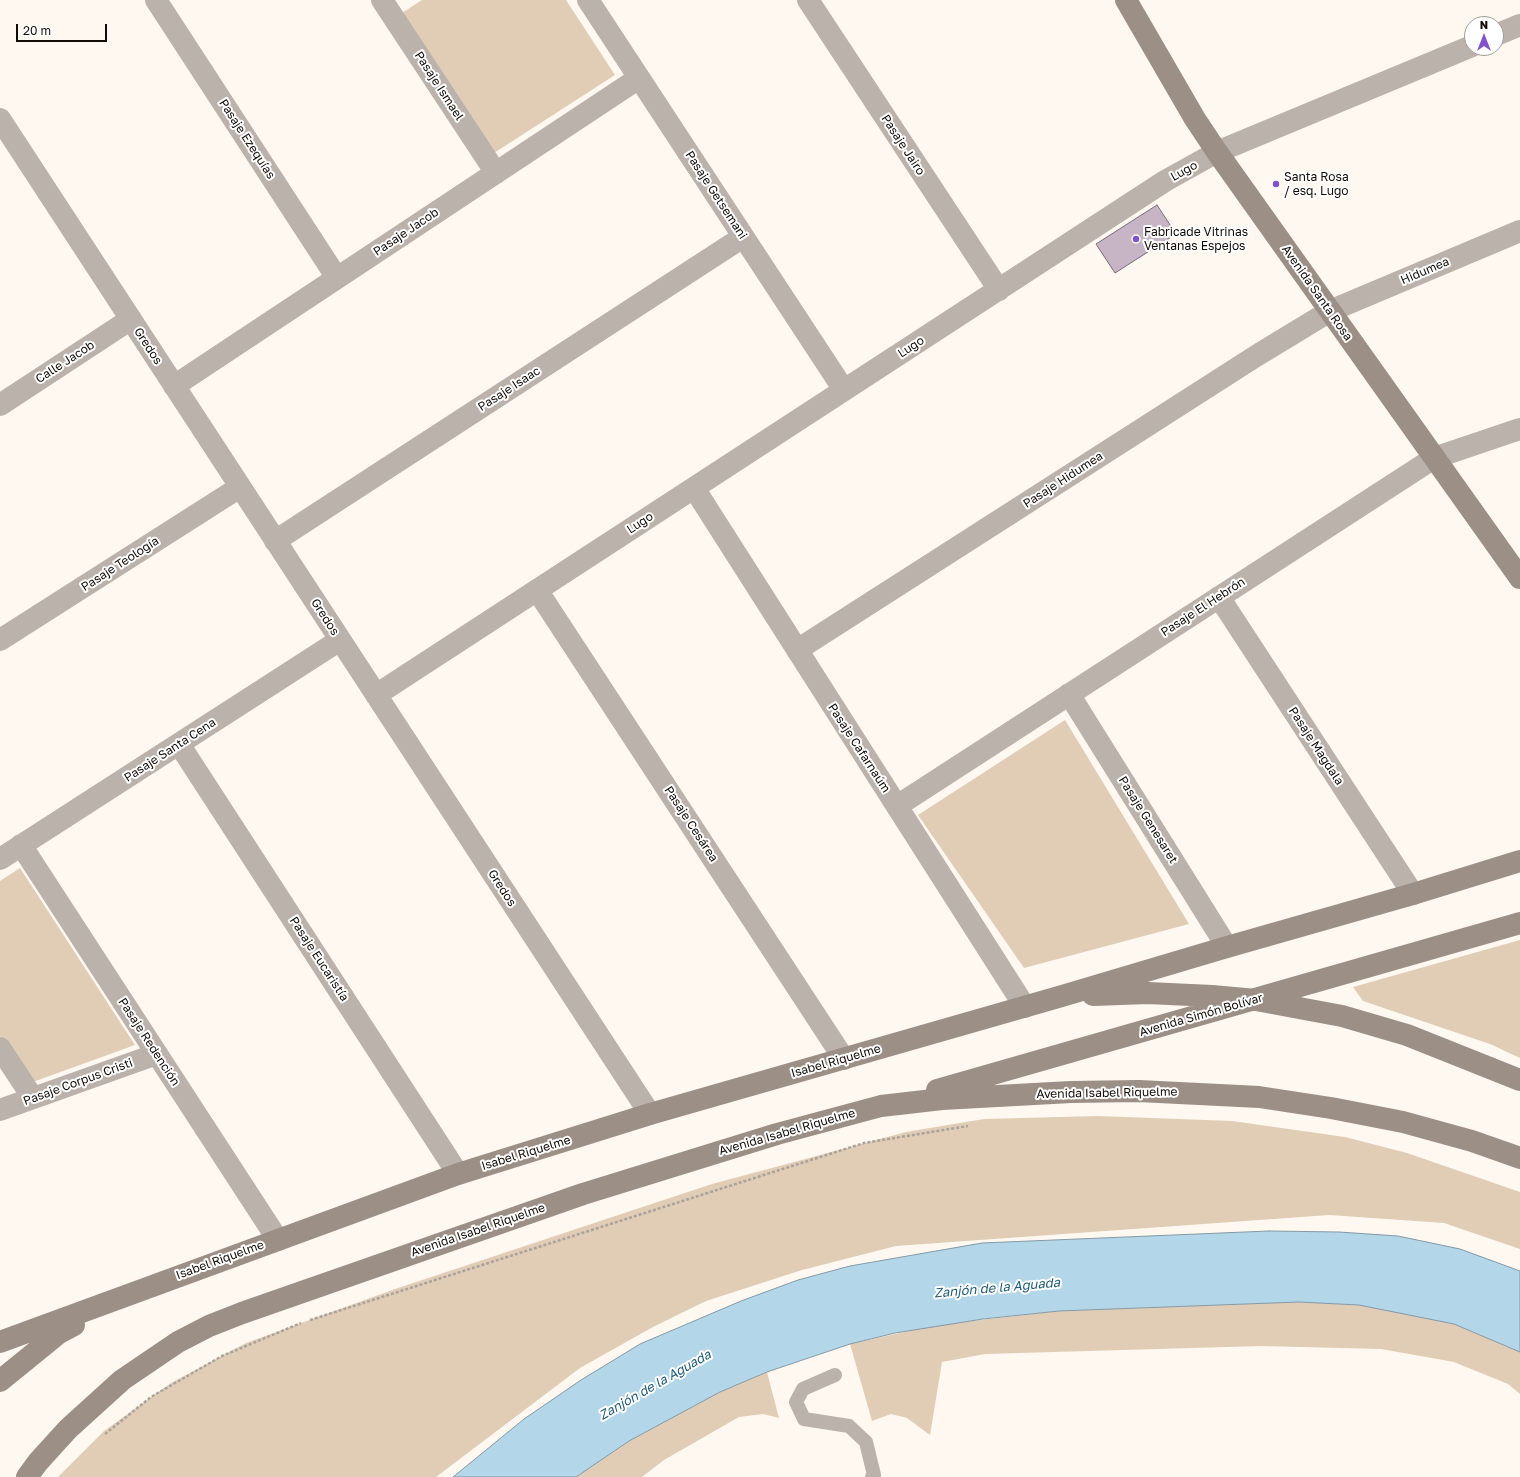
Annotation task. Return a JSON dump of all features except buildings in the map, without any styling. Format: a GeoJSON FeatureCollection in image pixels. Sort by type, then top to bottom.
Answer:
{"type":"FeatureCollection","features":[{"type":"Feature","properties":{"kind":"main road","name":"Avenida Santa Rosa"},"geometry":{"type":"LineString","coordinates":[[1126,0],[1194,119],[1520,578]]}},
{"type":"Feature","properties":{"kind":"main road"},"geometry":{"type":"LineString","coordinates":[[1062,996],[1413,894],[1520,861]]}},
{"type":"Feature","properties":{"kind":"main road","name":"Avenida Simón Bolívar"},"geometry":{"type":"LineString","coordinates":[[881,1106],[1256,1000],[1520,923]]}},
{"type":"Feature","properties":{"kind":"main road"},"geometry":{"type":"LineString","coordinates":[[1062,996],[1148,993],[1256,1000],[1342,1016],[1407,1035],[1520,1080]]}},
{"type":"Feature","properties":{"kind":"main road","name":"Isabel Riquelme"},"geometry":{"type":"LineString","coordinates":[[0,1342],[458,1174],[650,1114],[1062,996]]}},
{"type":"Feature","properties":{"kind":"main road","name":"Avenida Isabel Riquelme"},"geometry":{"type":"LineString","coordinates":[[27,1477],[38,1462],[68,1429],[97,1401],[122,1380],[178,1342],[209,1326],[242,1313],[583,1194],[778,1134],[881,1106],[996,1095],[1079,1092],[1147,1091],[1259,1097],[1331,1108],[1403,1122],[1472,1141],[1520,1158]]}},
{"type":"Feature","properties":{"kind":"main road"},"geometry":{"type":"LineString","coordinates":[[0,1381],[59,1333],[120,1299]]}},
{"type":"Feature","properties":{"kind":"street","name":"Pasaje Ezequías"},"geometry":{"type":"LineString","coordinates":[[156,0],[337,278]]}},
{"type":"Feature","properties":{"kind":"street","name":"Pasaje Getsemani"},"geometry":{"type":"LineString","coordinates":[[588,0],[844,390]]}},
{"type":"Feature","properties":{"kind":"street","name":"Pasaje Jairo"},"geometry":{"type":"LineString","coordinates":[[808,0],[999,290]]}},
{"type":"Feature","properties":{"kind":"street","name":"Pasaje Ismael"},"geometry":{"type":"LineString","coordinates":[[390,3],[496,173]]}},
{"type":"Feature","properties":{"kind":"street"},"geometry":{"type":"LineString","coordinates":[[1504,32],[1520,25]]}},
{"type":"Feature","properties":{"kind":"street","name":"Lugo"},"geometry":{"type":"LineString","coordinates":[[376,695],[1166,181],[1217,152],[1464,49]]}},
{"type":"Feature","properties":{"kind":"street","name":"Pasaje Jacob"},"geometry":{"type":"LineString","coordinates":[[174,386],[639,78]]}},
{"type":"Feature","properties":{"kind":"street","name":"Gredos"},"geometry":{"type":"LineString","coordinates":[[0,119],[650,1114]]}},
{"type":"Feature","properties":{"kind":"street","name":"Hidumea"},"geometry":{"type":"LineString","coordinates":[[1330,311],[1520,230]]}},
{"type":"Feature","properties":{"kind":"street","name":"Pasaje Isaac"},"geometry":{"type":"LineString","coordinates":[[275,541],[743,237]]}},
{"type":"Feature","properties":{"kind":"street","name":"Pasaje Hidumea"},"geometry":{"type":"LineString","coordinates":[[797,650],[1256,356],[1330,311]]}},
{"type":"Feature","properties":{"kind":"street","name":"Calle Jacob"},"geometry":{"type":"LineString","coordinates":[[0,405],[131,319]]}},
{"type":"Feature","properties":{"kind":"street","name":"Pasaje El Hebrón"},"geometry":{"type":"LineString","coordinates":[[897,806],[1434,458],[1520,429]]}},
{"type":"Feature","properties":{"kind":"street","name":"Pasaje Teología"},"geometry":{"type":"LineString","coordinates":[[0,640],[240,487]]}},
{"type":"Feature","properties":{"kind":"street","name":"Pasaje Cafarnaúm"},"geometry":{"type":"LineString","coordinates":[[694,488],[1025,1007]]}},
{"type":"Feature","properties":{"kind":"street","name":"Pasaje Cesárea"},"geometry":{"type":"LineString","coordinates":[[537,590],[844,1059]]}},
{"type":"Feature","properties":{"kind":"street","name":"Pasaje Magdala"},"geometry":{"type":"LineString","coordinates":[[1218,597],[1413,894]]}},
{"type":"Feature","properties":{"kind":"street","name":"Pasaje Santa Cena"},"geometry":{"type":"LineString","coordinates":[[0,859],[340,640]]}},
{"type":"Feature","properties":{"kind":"street","name":"Pasaje Genesaret"},"geometry":{"type":"LineString","coordinates":[[1069,694],[1227,947]]}},
{"type":"Feature","properties":{"kind":"street","name":"Pasaje Eucaristía"},"geometry":{"type":"LineString","coordinates":[[179,744],[458,1174]]}},
{"type":"Feature","properties":{"kind":"street","name":"Pasaje Redención"},"geometry":{"type":"LineString","coordinates":[[21,845],[278,1240]]}},
{"type":"Feature","properties":{"kind":"street"},"geometry":{"type":"LineString","coordinates":[[0,1048],[33,1098]]}},
{"type":"Feature","properties":{"kind":"street","name":"Pasaje Corpus Cristi"},"geometry":{"type":"LineString","coordinates":[[0,1110],[157,1054]]}},
{"type":"Feature","properties":{"kind":"lane"},"geometry":{"type":"LineString","coordinates":[[835,1375],[803,1389],[796,1402],[804,1419],[849,1426],[866,1442],[874,1475],[872,1477]]}},
{"type":"Feature","properties":{"kind":"path"},"geometry":{"type":"LineString","coordinates":[[105,1435],[151,1397],[222,1356],[303,1322],[864,1143],[972,1126]]}},
{"type":"Feature","properties":{"kind":"shaded area"},"geometry":{"type":"Polygon","coordinates":[[[422,0],[566,0],[615,75],[494,153],[402,13],[422,0]]]}},
{"type":"Feature","properties":{"kind":"shaded area"},"geometry":{"type":"Polygon","coordinates":[[[1065,720],[1189,924],[1024,968],[918,815],[1065,720]]]}},
{"type":"Feature","properties":{"kind":"shaded area"},"geometry":{"type":"Polygon","coordinates":[[[20,868],[135,1045],[30,1083],[0,1036],[0,881],[20,868]]]}},
{"type":"Feature","properties":{"kind":"shaded area"},"geometry":{"type":"Polygon","coordinates":[[[1520,940],[1520,1058],[1490,1044],[1363,1001],[1353,987],[1520,940]]]}},
{"type":"Feature","properties":{"kind":"shaded area"},"geometry":{"type":"Polygon","coordinates":[[[1098,1116],[1232,1121],[1345,1137],[1407,1153],[1520,1192],[1520,1249],[1444,1223],[1329,1215],[896,1246],[802,1270],[706,1301],[653,1327],[580,1368],[436,1477],[58,1477],[104,1431],[171,1383],[246,1343],[395,1289],[712,1184],[906,1132],[984,1119],[1098,1116]]]}},
{"type":"Feature","properties":{"kind":"shaded area"},"geometry":{"type":"Polygon","coordinates":[[[1299,1302],[1359,1305],[1407,1313],[1454,1324],[1520,1352],[1520,1394],[1508,1384],[1454,1362],[1381,1349],[1261,1346],[985,1354],[942,1362],[930,1435],[907,1418],[891,1414],[872,1421],[850,1344],[937,1325],[1059,1311],[1299,1302]]]}},
{"type":"Feature","properties":{"kind":"shaded area"},"geometry":{"type":"Polygon","coordinates":[[[767,1372],[779,1418],[763,1414],[739,1417],[664,1460],[642,1477],[576,1477],[629,1441],[720,1392],[767,1372]]]}},
{"type":"Feature","properties":{"kind":"water","name":"Zanjón de la Aguada"},"geometry":{"type":"Polygon","coordinates":[[[1269,1231],[1339,1232],[1398,1236],[1460,1249],[1520,1271],[1520,1352],[1454,1324],[1359,1305],[1299,1302],[1059,1311],[983,1319],[895,1333],[850,1344],[767,1372],[720,1392],[629,1441],[576,1477],[453,1477],[524,1419],[581,1380],[640,1344],[741,1301],[798,1280],[850,1266],[982,1243],[1269,1231]]]}},
{"type":"Feature","properties":{"kind":"place","name":"Santa Rosa / esq. Lugo"},"geometry":{"type":"Point","coordinates":[1276,184]}},
{"type":"Feature","properties":{"kind":"place","name":"Fabricade Vitrinas Ventanas Espejos"},"geometry":{"type":"Point","coordinates":[1136,239]}}]}
